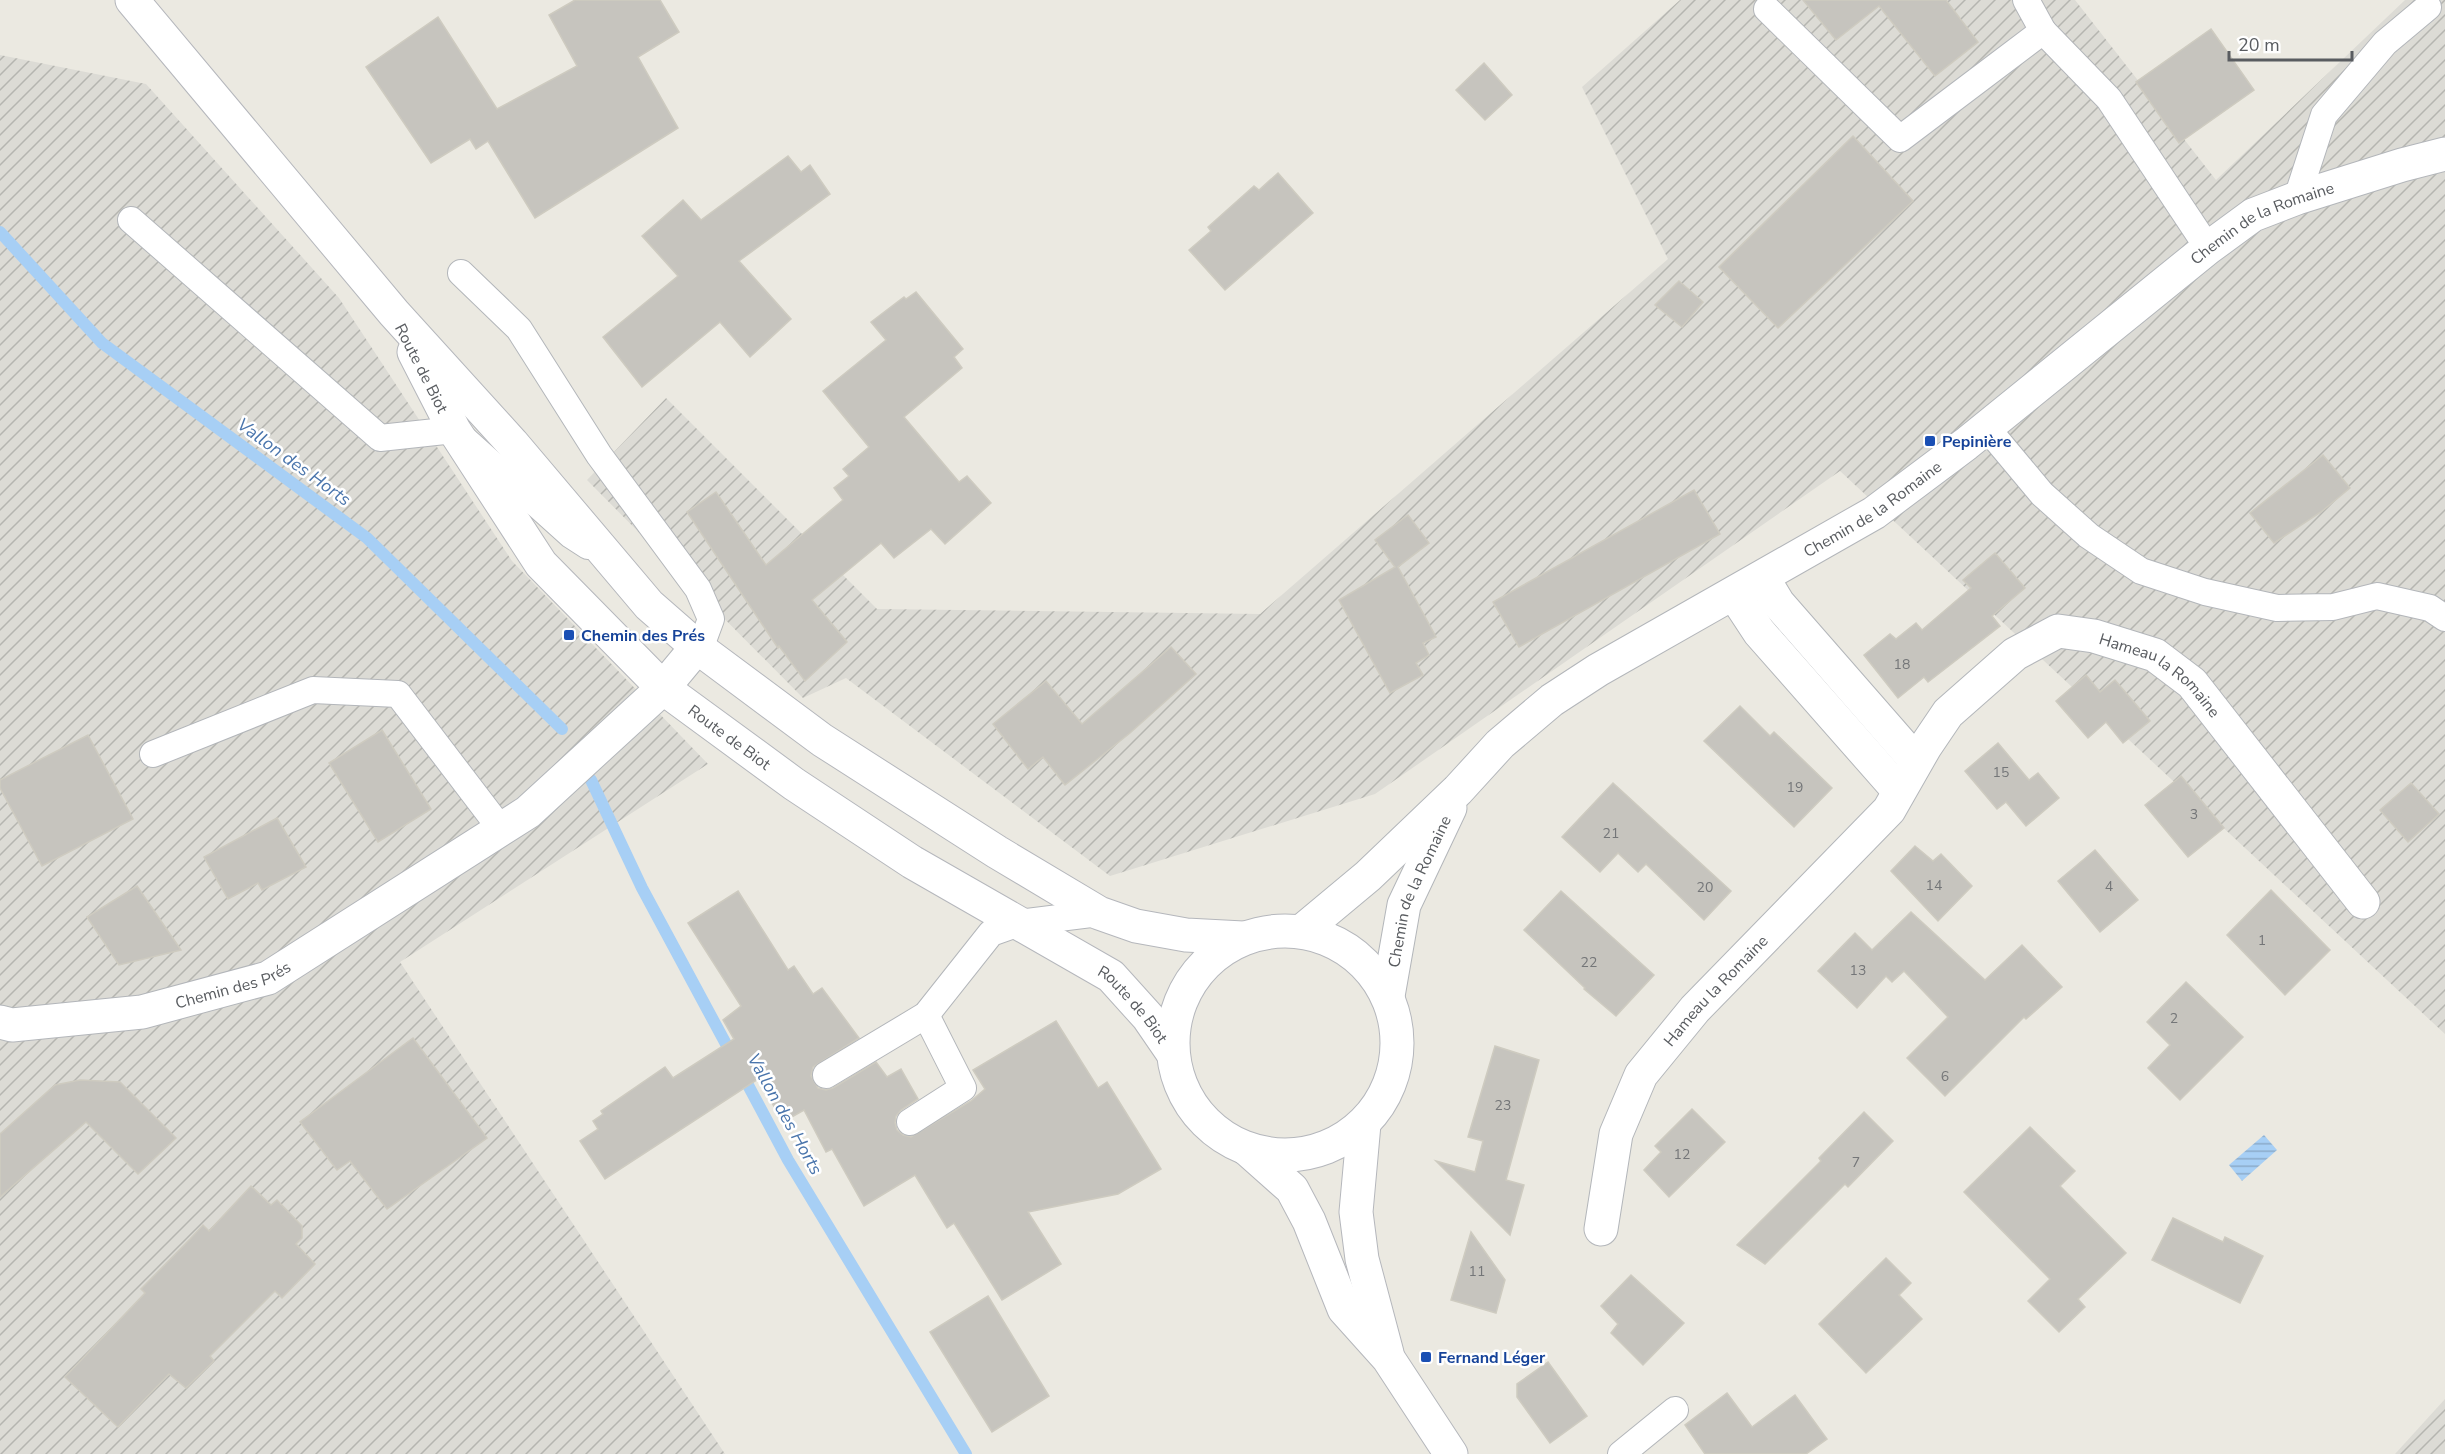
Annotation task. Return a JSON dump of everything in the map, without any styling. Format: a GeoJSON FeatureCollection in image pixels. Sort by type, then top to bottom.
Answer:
{"type":"FeatureCollection","features":[{"type":"Feature","properties":{"kind":"street","name":"Route de Biot"},"geometry":{"type":"LineString","coordinates":[[132,0],[394,313],[512,443],[649,605],[697,647],[822,740],[997,852],[1099,913],[1137,926],[1186,935],[1243,938]]}},
{"type":"Feature","properties":{"kind":"street","name":"Chemin de la Romaine"},"geometry":{"type":"LineString","coordinates":[[1302,932],[1368,876],[1458,790],[1500,744],[1552,700],[1598,670],[1874,513],[1986,427],[2208,248],[2253,215],[2297,198],[2445,154]]}},
{"type":"Feature","properties":{"kind":"street","name":"Route de Biot"},"geometry":{"type":"LineString","coordinates":[[394,313],[454,430],[541,564],[663,688],[794,784],[912,862],[1111,976],[1148,1017],[1172,1052]]}},
{"type":"Feature","properties":{"kind":"street"},"geometry":{"type":"LineString","coordinates":[[1763,578],[1778,603],[1916,761]]}},
{"type":"Feature","properties":{"kind":"street"},"geometry":{"type":"LineString","coordinates":[[1734,594],[1759,632],[1899,791]]}},
{"type":"Feature","properties":{"kind":"street","name":"Hameau la Romaine"},"geometry":{"type":"LineString","coordinates":[[1601,1229],[1616,1134],[1641,1075],[1695,1009],[1889,810],[1916,761],[1948,713],[2015,654],[2058,631],[2094,636],[2155,655],[2192,683],[2363,902]]}},
{"type":"Feature","properties":{"kind":"street","name":"Chemin des Prés"},"geometry":{"type":"LineString","coordinates":[[0,1022],[12,1024],[142,1012],[268,978],[528,812],[663,688],[697,647]]}},
{"type":"Feature","properties":{"kind":"street","name":"Chemin de la Romaine"},"geometry":{"type":"LineString","coordinates":[[1388,996],[1404,905],[1458,790]]}},
{"type":"Feature","properties":{"kind":"street"},"geometry":{"type":"LineString","coordinates":[[1248,1150],[1279,1155],[1310,1153],[1339,1142],[1364,1124],[1385,1096],[1396,1064],[1397,1029],[1388,996],[1367,966],[1338,943],[1302,932],[1272,931],[1243,938],[1213,956],[1189,983],[1175,1016],[1172,1052],[1179,1084],[1196,1112],[1219,1135],[1248,1150],[1292,1189],[1309,1221],[1344,1309],[1388,1358],[1451,1454]]}},
{"type":"Feature","properties":{"kind":"street"},"geometry":{"type":"LineString","coordinates":[[1364,1124],[1356,1212],[1362,1259],[1388,1358]]}},
{"type":"Feature","properties":{"kind":"lane"},"geometry":{"type":"LineString","coordinates":[[2026,0],[2043,31],[2109,99],[2208,248]]}},
{"type":"Feature","properties":{"kind":"lane"},"geometry":{"type":"LineString","coordinates":[[2297,198],[2324,115],[2385,43],[2428,6]]}},
{"type":"Feature","properties":{"kind":"lane"},"geometry":{"type":"LineString","coordinates":[[1767,9],[1900,139],[2043,31]]}},
{"type":"Feature","properties":{"kind":"lane"},"geometry":{"type":"LineString","coordinates":[[131,220],[380,438],[454,430],[571,535],[609,558]]}},
{"type":"Feature","properties":{"kind":"lane"},"geometry":{"type":"LineString","coordinates":[[461,273],[519,329],[599,455],[698,589],[711,619],[704,638],[697,647]]}},
{"type":"Feature","properties":{"kind":"lane"},"geometry":{"type":"LineString","coordinates":[[1986,427],[2042,494],[2089,536],[2141,571],[2205,592],[2277,608],[2333,607],[2377,596],[2430,608],[2445,618]]}},
{"type":"Feature","properties":{"kind":"lane"},"geometry":{"type":"LineString","coordinates":[[153,754],[313,690],[398,694],[501,829]]}},
{"type":"Feature","properties":{"kind":"lane"},"geometry":{"type":"LineString","coordinates":[[826,1075],[926,1015],[991,933],[1019,923],[1099,913]]}},
{"type":"Feature","properties":{"kind":"lane"},"geometry":{"type":"LineString","coordinates":[[910,1122],[963,1088],[926,1015]]}},
{"type":"Feature","properties":{"kind":"lane"},"geometry":{"type":"LineString","coordinates":[[1621,1454],[1675,1410]]}},
{"type":"Feature","properties":{"kind":"shaded area"},"geometry":{"type":"Polygon","coordinates":[[[1680,0],[2075,0],[2216,180],[2405,0],[2445,0],[2445,1034],[1840,471],[1375,794],[1110,876],[846,678],[803,698],[587,480],[666,398],[877,609],[1260,614],[1668,259],[1582,87],[1680,0]]]}},
{"type":"Feature","properties":{"kind":"shaded area"},"geometry":{"type":"Polygon","coordinates":[[[0,55],[146,84],[339,298],[512,561],[708,764],[400,962],[725,1454],[0,1454],[0,55]]]}},
{"type":"Feature","properties":{"kind":"shaded area"},"geometry":{"type":"Polygon","coordinates":[[[2445,1399],[2445,1454],[2395,1454],[2445,1399]]]}},
{"type":"Feature","properties":{"kind":"water"},"geometry":{"type":"Polygon","coordinates":[[[2264,1135],[2277,1150],[2242,1181],[2229,1165],[2264,1135]]]}},
{"type":"Feature","properties":{"kind":"building"},"geometry":{"type":"Polygon","coordinates":[[[575,0],[660,0],[679,32],[638,57],[678,128],[535,218],[488,141],[476,149],[470,139],[431,163],[366,67],[438,17],[497,109],[577,66],[549,15],[575,0]]]}},
{"type":"Feature","properties":{"kind":"building"},"geometry":{"type":"Polygon","coordinates":[[[1803,0],[1946,0],[1978,42],[1935,76],[1879,6],[1836,40],[1803,0]]]}},
{"type":"Feature","properties":{"kind":"building"},"geometry":{"type":"Polygon","coordinates":[[[2211,29],[2254,90],[2179,143],[2136,82],[2211,29]]]}},
{"type":"Feature","properties":{"kind":"building"},"geometry":{"type":"Polygon","coordinates":[[[1484,63],[1512,95],[1485,120],[1456,90],[1484,63]]]}},
{"type":"Feature","properties":{"kind":"building"},"geometry":{"type":"Polygon","coordinates":[[[1853,136],[1913,201],[1778,328],[1719,267],[1853,136]]]}},
{"type":"Feature","properties":{"kind":"building"},"geometry":{"type":"Polygon","coordinates":[[[788,156],[801,172],[810,165],[830,194],[739,261],[791,319],[750,357],[720,322],[642,387],[603,337],[678,276],[642,236],[683,200],[701,220],[788,156]]]}},
{"type":"Feature","properties":{"kind":"building"},"geometry":{"type":"Polygon","coordinates":[[[1278,173],[1313,213],[1225,290],[1189,250],[1211,231],[1208,227],[1254,186],[1259,190],[1278,173]]]}},
{"type":"Feature","properties":{"kind":"building"},"geometry":{"type":"Polygon","coordinates":[[[1679,281],[1703,302],[1682,327],[1655,305],[1679,281]]]}},
{"type":"Feature","properties":{"kind":"building"},"geometry":{"type":"Polygon","coordinates":[[[916,292],[963,349],[954,357],[962,368],[904,417],[959,482],[967,476],[991,503],[945,544],[931,529],[894,558],[881,543],[812,600],[847,642],[805,681],[779,646],[778,648],[687,512],[716,492],[766,565],[843,500],[834,488],[849,476],[843,469],[869,447],[823,391],[886,340],[871,322],[904,297],[906,299],[916,292]]]}},
{"type":"Feature","properties":{"kind":"building"},"geometry":{"type":"Polygon","coordinates":[[[2323,455],[2350,488],[2321,512],[2274,543],[2250,513],[2323,455]]]}},
{"type":"Feature","properties":{"kind":"building"},"geometry":{"type":"Polygon","coordinates":[[[1694,490],[1720,534],[1519,647],[1493,602],[1694,490]]]}},
{"type":"Feature","properties":{"kind":"building"},"geometry":{"type":"Polygon","coordinates":[[[1408,515],[1429,543],[1398,567],[1436,637],[1423,643],[1429,655],[1416,663],[1423,675],[1390,693],[1339,600],[1395,567],[1375,540],[1408,515]]]}},
{"type":"Feature","properties":{"kind":"building"},"geometry":{"type":"Polygon","coordinates":[[[1995,553],[2025,588],[1992,616],[2000,626],[1928,682],[1924,677],[1898,698],[1864,655],[1890,634],[1896,639],[1916,623],[1922,630],[1971,588],[1963,580],[1995,553]]]}},
{"type":"Feature","properties":{"kind":"building"},"geometry":{"type":"Polygon","coordinates":[[[1171,647],[1196,674],[1130,733],[1065,785],[1043,757],[1028,769],[993,724],[1046,681],[1082,724],[1171,647]]]}},
{"type":"Feature","properties":{"kind":"building"},"geometry":{"type":"Polygon","coordinates":[[[2086,675],[2100,692],[2115,680],[2150,721],[2123,743],[2106,722],[2088,738],[2056,701],[2086,675]]]}},
{"type":"Feature","properties":{"kind":"building"},"geometry":{"type":"Polygon","coordinates":[[[1740,706],[1770,736],[1774,732],[1832,788],[1794,827],[1704,741],[1740,706]]]}},
{"type":"Feature","properties":{"kind":"building"},"geometry":{"type":"Polygon","coordinates":[[[382,730],[431,809],[378,842],[329,763],[382,730]]]}},
{"type":"Feature","properties":{"kind":"building"},"geometry":{"type":"Polygon","coordinates":[[[88,735],[133,819],[42,866],[0,788],[0,780],[88,735]]]}},
{"type":"Feature","properties":{"kind":"building"},"geometry":{"type":"Polygon","coordinates":[[[1998,743],[2029,780],[2038,773],[2059,798],[2026,826],[2006,802],[1997,809],[1965,771],[1998,743]]]}},
{"type":"Feature","properties":{"kind":"building"},"geometry":{"type":"Polygon","coordinates":[[[2181,776],[2224,828],[2188,857],[2145,805],[2181,776]]]}},
{"type":"Feature","properties":{"kind":"building"},"geometry":{"type":"Polygon","coordinates":[[[1613,783],[1731,891],[1704,920],[1646,864],[1638,872],[1618,853],[1600,872],[1562,837],[1613,783]]]}},
{"type":"Feature","properties":{"kind":"building"},"geometry":{"type":"Polygon","coordinates":[[[2411,783],[2439,814],[2408,842],[2380,810],[2411,783]]]}},
{"type":"Feature","properties":{"kind":"building"},"geometry":{"type":"Polygon","coordinates":[[[277,818],[306,867],[262,890],[258,883],[228,899],[204,857],[277,818]]]}},
{"type":"Feature","properties":{"kind":"building"},"geometry":{"type":"Polygon","coordinates":[[[1915,846],[1933,861],[1941,854],[1972,886],[1938,921],[1891,871],[1915,846]]]}},
{"type":"Feature","properties":{"kind":"building"},"geometry":{"type":"Polygon","coordinates":[[[2095,850],[2138,900],[2100,932],[2058,881],[2095,850]]]}},
{"type":"Feature","properties":{"kind":"building"},"geometry":{"type":"Polygon","coordinates":[[[137,886],[181,950],[119,965],[87,917],[137,886]]]}},
{"type":"Feature","properties":{"kind":"building"},"geometry":{"type":"Polygon","coordinates":[[[2271,890],[2330,950],[2285,995],[2227,935],[2271,890]]]}},
{"type":"Feature","properties":{"kind":"building"},"geometry":{"type":"Polygon","coordinates":[[[738,891],[788,970],[794,966],[813,994],[822,988],[859,1038],[813,1067],[811,1076],[818,1088],[826,1090],[833,1088],[876,1062],[887,1077],[901,1069],[918,1099],[901,1110],[896,1116],[895,1123],[897,1130],[911,1137],[971,1101],[985,1089],[973,1070],[1056,1021],[1098,1088],[1107,1082],[1161,1169],[1118,1194],[1028,1212],[1061,1264],[1002,1300],[954,1223],[947,1228],[915,1175],[864,1206],[832,1149],[826,1152],[804,1110],[783,1122],[758,1079],[605,1179],[580,1141],[598,1129],[593,1121],[603,1114],[601,1111],[665,1067],[673,1078],[734,1039],[723,1020],[741,1006],[688,923],[738,891]]]}},
{"type":"Feature","properties":{"kind":"building"},"geometry":{"type":"Polygon","coordinates":[[[1561,891],[1654,975],[1616,1016],[1584,989],[1524,930],[1561,891]]]}},
{"type":"Feature","properties":{"kind":"building"},"geometry":{"type":"Polygon","coordinates":[[[1911,912],[1985,980],[2022,945],[2062,987],[2026,1019],[2024,1017],[1945,1096],[1907,1058],[1948,1017],[1904,971],[1892,982],[1886,976],[1857,1008],[1818,971],[1855,933],[1872,950],[1911,912]]]}},
{"type":"Feature","properties":{"kind":"building"},"geometry":{"type":"Polygon","coordinates":[[[2186,982],[2243,1037],[2180,1100],[2148,1068],[2170,1045],[2147,1022],[2186,982]]]}},
{"type":"Feature","properties":{"kind":"building"},"geometry":{"type":"Polygon","coordinates":[[[413,1038],[487,1138],[387,1209],[350,1161],[337,1170],[300,1122],[413,1038]]]}},
{"type":"Feature","properties":{"kind":"building"},"geometry":{"type":"Polygon","coordinates":[[[1495,1046],[1539,1060],[1506,1180],[1524,1185],[1510,1235],[1436,1161],[1475,1172],[1483,1141],[1468,1137],[1495,1046]]]}},
{"type":"Feature","properties":{"kind":"building"},"geometry":{"type":"Polygon","coordinates":[[[80,1080],[120,1082],[176,1138],[138,1174],[86,1122],[0,1197],[0,1134],[55,1085],[80,1080]]]}},
{"type":"Feature","properties":{"kind":"building"},"geometry":{"type":"Polygon","coordinates":[[[1692,1109],[1725,1142],[1669,1197],[1644,1170],[1661,1152],[1655,1146],[1692,1109]]]}},
{"type":"Feature","properties":{"kind":"building"},"geometry":{"type":"Polygon","coordinates":[[[1864,1112],[1893,1141],[1848,1187],[1845,1184],[1765,1264],[1737,1245],[1821,1161],[1819,1158],[1864,1112]]]}},
{"type":"Feature","properties":{"kind":"building"},"geometry":{"type":"Polygon","coordinates":[[[2030,1127],[2075,1171],[2060,1186],[2126,1253],[2078,1299],[2085,1307],[2059,1332],[2028,1301],[2050,1279],[1964,1192],[2030,1127]]]}},
{"type":"Feature","properties":{"kind":"building"},"geometry":{"type":"Polygon","coordinates":[[[251,1186],[271,1205],[277,1200],[302,1226],[302,1238],[296,1244],[315,1264],[282,1298],[275,1291],[210,1356],[214,1361],[186,1388],[169,1374],[118,1427],[65,1377],[145,1293],[141,1289],[203,1225],[209,1231],[251,1186]]]}},
{"type":"Feature","properties":{"kind":"building"},"geometry":{"type":"Polygon","coordinates":[[[2173,1218],[2223,1242],[2225,1237],[2263,1256],[2240,1303],[2152,1260],[2173,1218]]]}},
{"type":"Feature","properties":{"kind":"building"},"geometry":{"type":"Polygon","coordinates":[[[1471,1232],[1505,1280],[1496,1313],[1451,1300],[1471,1232]]]}},
{"type":"Feature","properties":{"kind":"building"},"geometry":{"type":"Polygon","coordinates":[[[1886,1258],[1911,1283],[1899,1295],[1922,1319],[1866,1373],[1819,1324],[1886,1258]]]}},
{"type":"Feature","properties":{"kind":"building"},"geometry":{"type":"Polygon","coordinates":[[[1631,1275],[1684,1323],[1643,1365],[1611,1333],[1618,1324],[1601,1306],[1631,1275]]]}},
{"type":"Feature","properties":{"kind":"building"},"geometry":{"type":"Polygon","coordinates":[[[988,1296],[1049,1396],[992,1432],[930,1332],[988,1296]]]}},
{"type":"Feature","properties":{"kind":"building"},"geometry":{"type":"Polygon","coordinates":[[[1548,1362],[1587,1416],[1550,1443],[1517,1397],[1517,1384],[1548,1362]]]}},
{"type":"Feature","properties":{"kind":"building"},"geometry":{"type":"Polygon","coordinates":[[[1727,1393],[1752,1427],[1795,1395],[1827,1439],[1806,1454],[1705,1454],[1685,1425],[1727,1393]]]}},
{"type":"Feature","properties":{"kind":"waterway","name":"Vallon des Horts"},"geometry":{"type":"LineString","coordinates":[[0,232],[102,343],[367,538],[562,729]]}},
{"type":"Feature","properties":{"kind":"waterway","name":"Vallon des Horts"},"geometry":{"type":"LineString","coordinates":[[591,780],[642,888],[733,1057]]}},
{"type":"Feature","properties":{"kind":"waterway","name":"Vallon des Horts"},"geometry":{"type":"LineString","coordinates":[[741,1072],[788,1160],[966,1454]]}},
{"type":"Feature","properties":{"kind":"place","name":"Pepinière"},"geometry":{"type":"Point","coordinates":[1930,441]}},
{"type":"Feature","properties":{"kind":"place","name":"Chemin des Prés"},"geometry":{"type":"Point","coordinates":[569,635]}},
{"type":"Feature","properties":{"kind":"place","name":"Fernand Léger"},"geometry":{"type":"Point","coordinates":[1426,1357]}}]}
